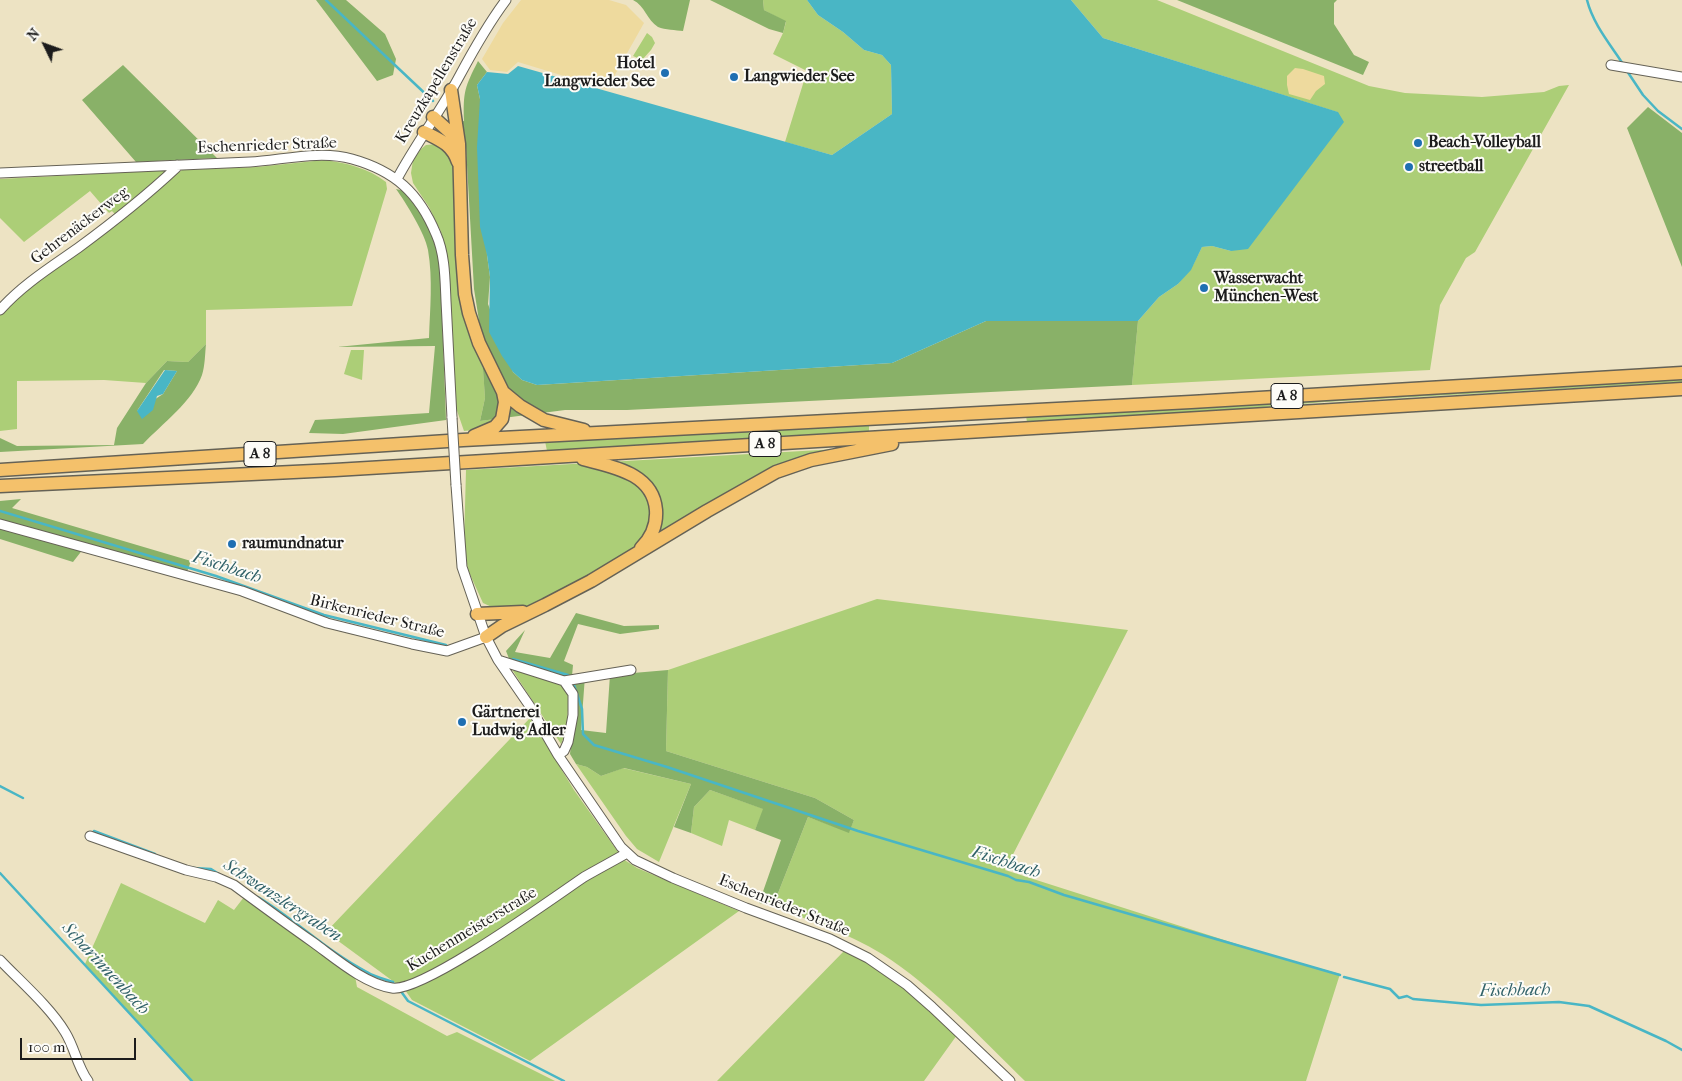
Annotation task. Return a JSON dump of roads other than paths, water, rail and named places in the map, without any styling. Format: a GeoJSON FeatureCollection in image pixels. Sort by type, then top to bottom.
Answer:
{"type":"FeatureCollection","features":[{"type":"Feature","properties":{"kind":"highway"},"geometry":{"type":"LineString","coordinates":[[451,90],[459,144],[465,294],[479,343],[503,392],[505,402],[502,419],[495,427],[462,440]]}},
{"type":"Feature","properties":{"kind":"highway"},"geometry":{"type":"LineString","coordinates":[[434,117],[453,135],[459,144]]}},
{"type":"Feature","properties":{"kind":"highway"},"geometry":{"type":"LineString","coordinates":[[424,132],[455,151],[459,163]]}},
{"type":"Feature","properties":{"kind":"highway","name":"A 8"},"geometry":{"type":"LineString","coordinates":[[0,470],[462,440],[1191,402],[1682,373]]}},
{"type":"Feature","properties":{"kind":"highway","name":"A 8"},"geometry":{"type":"LineString","coordinates":[[0,486],[572,456],[1682,389]]}},
{"type":"Feature","properties":{"kind":"highway"},"geometry":{"type":"LineString","coordinates":[[503,392],[520,406],[544,420],[596,434]]}},
{"type":"Feature","properties":{"kind":"highway"},"geometry":{"type":"LineString","coordinates":[[486,637],[528,612],[546,605],[591,581],[715,506],[776,472],[811,460],[838,454],[882,445],[941,440],[958,433]]}},
{"type":"Feature","properties":{"kind":"highway"},"geometry":{"type":"LineString","coordinates":[[572,456],[626,471],[638,478],[649,488],[656,502],[657,520],[652,534],[636,554]]}},
{"type":"Feature","properties":{"kind":"highway"},"geometry":{"type":"LineString","coordinates":[[477,614],[528,612]]}},
{"type":"Feature","properties":{"kind":"street","name":"Kreuzkapellenstraße"},"geometry":{"type":"LineString","coordinates":[[397,179],[471,53],[506,0]]}},
{"type":"Feature","properties":{"kind":"street"},"geometry":{"type":"LineString","coordinates":[[1615,66],[1682,78]]}},
{"type":"Feature","properties":{"kind":"street","name":"Eschenrieder Straße"},"geometry":{"type":"LineString","coordinates":[[0,173],[337,156],[350,158],[374,167],[397,179],[425,210],[438,236],[444,262],[462,567],[477,614],[498,660],[529,705],[558,755],[617,842],[627,853],[646,866],[746,908],[830,938],[868,958],[907,985],[1010,1081]]}},
{"type":"Feature","properties":{"kind":"street","name":"Gehrenäckerweg"},"geometry":{"type":"LineString","coordinates":[[0,310],[19,290],[115,221],[156,187],[177,165]]}},
{"type":"Feature","properties":{"kind":"street","name":"Birkenrieder Straße"},"geometry":{"type":"LineString","coordinates":[[0,524],[242,591],[327,623],[412,644],[447,651],[486,637]]}},
{"type":"Feature","properties":{"kind":"street"},"geometry":{"type":"LineString","coordinates":[[498,660],[564,681],[631,670]]}},
{"type":"Feature","properties":{"kind":"street"},"geometry":{"type":"LineString","coordinates":[[558,755],[564,751],[568,742],[573,715],[573,694],[564,681]]}},
{"type":"Feature","properties":{"kind":"street","name":"Kuchenmeisterstraße"},"geometry":{"type":"LineString","coordinates":[[90,836],[186,870],[216,877],[234,886],[354,971],[381,985],[394,988],[409,986],[424,979],[477,948],[586,877],[627,853]]}},
{"type":"Feature","properties":{"kind":"street"},"geometry":{"type":"LineString","coordinates":[[0,960],[57,1018],[67,1035],[81,1072],[88,1081]]}},
{"type":"Feature","properties":{"kind":"water","name":"Langwieder See"},"geometry":{"type":"Polygon","coordinates":[[[807,0],[1071,0],[1103,38],[1338,112],[1344,122],[1248,249],[1231,251],[1212,246],[1202,247],[1191,270],[1178,284],[1159,297],[1138,321],[986,321],[892,363],[537,385],[522,380],[513,372],[502,356],[489,332],[490,277],[480,227],[477,147],[480,99],[477,85],[487,72],[508,74],[518,66],[832,155],[892,114],[891,65],[882,55],[864,50],[843,32],[818,15],[807,0]]]}},
{"type":"Feature","properties":{"kind":"water"},"geometry":{"type":"Polygon","coordinates":[[[165,370],[177,371],[163,394],[157,396],[153,410],[142,419],[137,411],[165,370]]]}},
{"type":"Feature","properties":{"kind":"waterway"},"geometry":{"type":"LineString","coordinates":[[326,0],[433,101]]}},
{"type":"Feature","properties":{"kind":"waterway"},"geometry":{"type":"LineString","coordinates":[[1587,0],[1598,26],[1623,64]]}},
{"type":"Feature","properties":{"kind":"waterway"},"geometry":{"type":"LineString","coordinates":[[1627,71],[1643,95],[1658,111],[1682,129]]}},
{"type":"Feature","properties":{"kind":"waterway","name":"Fischbach"},"geometry":{"type":"LineString","coordinates":[[0,511],[216,576],[324,615],[446,645]]}},
{"type":"Feature","properties":{"kind":"waterway"},"geometry":{"type":"LineString","coordinates":[[513,659],[568,675]]}},
{"type":"Feature","properties":{"kind":"waterway","name":"Fischbach"},"geometry":{"type":"LineString","coordinates":[[574,685],[582,709],[583,734],[594,745],[667,767],[858,831],[1016,880],[1029,882],[1064,895],[1340,975]]}},
{"type":"Feature","properties":{"kind":"waterway","name":"Schwanzlergraben"},"geometry":{"type":"LineString","coordinates":[[0,786],[23,798]]}},
{"type":"Feature","properties":{"kind":"waterway","name":"Schwanzlergraben"},"geometry":{"type":"LineString","coordinates":[[94,831],[155,854]]}},
{"type":"Feature","properties":{"kind":"waterway","name":"Schwanzlergraben"},"geometry":{"type":"LineString","coordinates":[[193,868],[211,869],[219,874]]}},
{"type":"Feature","properties":{"kind":"waterway","name":"Scharinnenbach"},"geometry":{"type":"LineString","coordinates":[[0,873],[192,1081]]}},
{"type":"Feature","properties":{"kind":"waterway","name":"Schwanzlergraben"},"geometry":{"type":"LineString","coordinates":[[258,897],[339,955],[370,974],[393,982],[394,985]]}},
{"type":"Feature","properties":{"kind":"waterway","name":"Fischbach"},"geometry":{"type":"LineString","coordinates":[[1344,977],[1390,989],[1399,998],[1407,996],[1413,999],[1481,1005],[1559,1002],[1589,1006],[1682,1050]]}},
{"type":"Feature","properties":{"kind":"waterway","name":"Schwanzlergraben"},"geometry":{"type":"LineString","coordinates":[[400,990],[408,1001],[564,1081]]}},
{"type":"Feature","properties":{"kind":"place","name":"Hotel Langwieder See"},"geometry":{"type":"Point","coordinates":[665,73]}},
{"type":"Feature","properties":{"kind":"place","name":"Langwieder See"},"geometry":{"type":"Point","coordinates":[734,77]}},
{"type":"Feature","properties":{"kind":"place","name":"Beach-Volleyball"},"geometry":{"type":"Point","coordinates":[1418,143]}},
{"type":"Feature","properties":{"kind":"place","name":"streetball"},"geometry":{"type":"Point","coordinates":[1409,167]}},
{"type":"Feature","properties":{"kind":"place","name":"Wasserwacht München-West"},"geometry":{"type":"Point","coordinates":[1204,288]}},
{"type":"Feature","properties":{"kind":"place","name":"raumundnatur"},"geometry":{"type":"Point","coordinates":[232,544]}},
{"type":"Feature","properties":{"kind":"place","name":"Gärtnerei Ludwig Adler"},"geometry":{"type":"Point","coordinates":[462,722]}}]}
